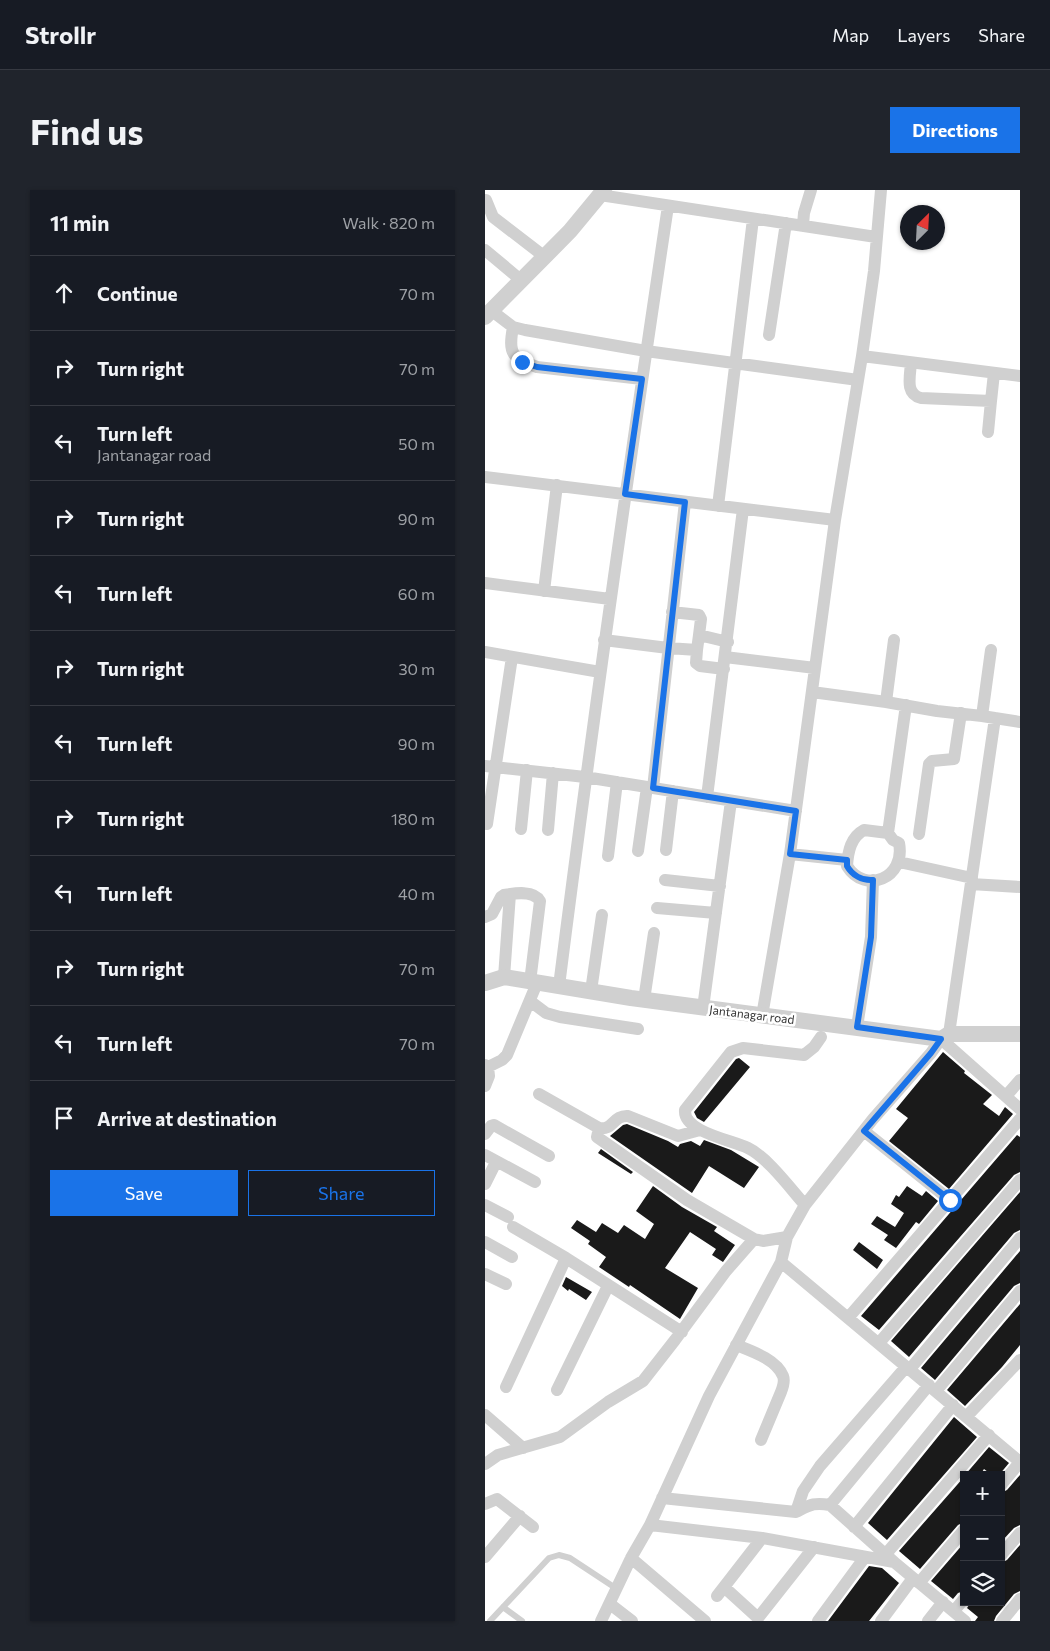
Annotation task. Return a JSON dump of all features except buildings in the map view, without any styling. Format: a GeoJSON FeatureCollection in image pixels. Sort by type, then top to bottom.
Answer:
{"type":"FeatureCollection","features":[{"type":"Feature","properties":{"kind":"street"},"geometry":{"type":"LineString","coordinates":[[495,190],[486,200],[493,218],[545,257]]}},
{"type":"Feature","properties":{"kind":"street"},"geometry":{"type":"LineString","coordinates":[[803,225],[811,190]]}},
{"type":"Feature","properties":{"kind":"street"},"geometry":{"type":"LineString","coordinates":[[761,1016],[790,854],[835,520],[874,271],[881,190]]}},
{"type":"Feature","properties":{"kind":"street"},"geometry":{"type":"LineString","coordinates":[[858,380],[646,351],[513,327],[488,314],[570,231],[602,192],[668,206],[876,237]]}},
{"type":"Feature","properties":{"kind":"street"},"geometry":{"type":"LineString","coordinates":[[559,986],[604,640],[668,206]]}},
{"type":"Feature","properties":{"kind":"street"},"geometry":{"type":"LineString","coordinates":[[718,506],[753,219]]}},
{"type":"Feature","properties":{"kind":"street"},"geometry":{"type":"LineString","coordinates":[[769,335],[786,223]]}},
{"type":"Feature","properties":{"kind":"street"},"geometry":{"type":"LineString","coordinates":[[485,250],[522,281]]}},
{"type":"Feature","properties":{"kind":"street"},"geometry":{"type":"LineString","coordinates":[[513,327],[511,347],[514,356],[522,362],[537,367],[642,379]]}},
{"type":"Feature","properties":{"kind":"street"},"geometry":{"type":"LineString","coordinates":[[862,356],[1020,376]]}},
{"type":"Feature","properties":{"kind":"street"},"geometry":{"type":"LineString","coordinates":[[911,363],[910,390],[915,396],[991,401]]}},
{"type":"Feature","properties":{"kind":"street"},"geometry":{"type":"LineString","coordinates":[[989,432],[994,373]]}},
{"type":"Feature","properties":{"kind":"street"},"geometry":{"type":"LineString","coordinates":[[485,476],[835,520]]}},
{"type":"Feature","properties":{"kind":"street"},"geometry":{"type":"LineString","coordinates":[[544,591],[557,485]]}},
{"type":"Feature","properties":{"kind":"street"},"geometry":{"type":"LineString","coordinates":[[638,851],[650,787],[685,502]]}},
{"type":"Feature","properties":{"kind":"street"},"geometry":{"type":"LineString","coordinates":[[707,797],[743,509]]}},
{"type":"Feature","properties":{"kind":"street"},"geometry":{"type":"LineString","coordinates":[[485,583],[610,599]]}},
{"type":"Feature","properties":{"kind":"street"},"geometry":{"type":"LineString","coordinates":[[673,612],[699,615],[701,619],[696,663],[700,666],[725,663],[815,668]]}},
{"type":"Feature","properties":{"kind":"street"},"geometry":{"type":"LineString","coordinates":[[699,635],[727,642]]}},
{"type":"Feature","properties":{"kind":"street"},"geometry":{"type":"LineString","coordinates":[[604,640],[697,650]]}},
{"type":"Feature","properties":{"kind":"street"},"geometry":{"type":"LineString","coordinates":[[886,702],[894,640]]}},
{"type":"Feature","properties":{"kind":"street"},"geometry":{"type":"LineString","coordinates":[[601,1621],[631,1558],[650,1525],[709,1396],[781,1262],[787,1237],[805,1205],[864,1131],[945,1036],[971,881],[988,717],[991,650]]}},
{"type":"Feature","properties":{"kind":"street"},"geometry":{"type":"LineString","coordinates":[[485,652],[600,672]]}},
{"type":"Feature","properties":{"kind":"street"},"geometry":{"type":"LineString","coordinates":[[487,824],[490,767],[512,657]]}},
{"type":"Feature","properties":{"kind":"street"},"geometry":{"type":"LineString","coordinates":[[811,692],[1020,722]]}},
{"type":"Feature","properties":{"kind":"street"},"geometry":{"type":"LineString","coordinates":[[888,833],[864,830],[857,834],[850,845],[847,860],[847,866],[856,876],[867,881],[881,879],[889,875],[899,862],[901,854],[899,843],[893,840],[888,833],[906,705]]}},
{"type":"Feature","properties":{"kind":"street"},"geometry":{"type":"LineString","coordinates":[[919,834],[930,762],[954,759],[961,713]]}},
{"type":"Feature","properties":{"kind":"street"},"geometry":{"type":"LineString","coordinates":[[490,767],[585,777],[796,811]]}},
{"type":"Feature","properties":{"kind":"street"},"geometry":{"type":"LineString","coordinates":[[521,829],[527,770]]}},
{"type":"Feature","properties":{"kind":"street"},"geometry":{"type":"LineString","coordinates":[[548,830],[553,773]]}},
{"type":"Feature","properties":{"kind":"street"},"geometry":{"type":"LineString","coordinates":[[608,856],[617,782]]}},
{"type":"Feature","properties":{"kind":"street"},"geometry":{"type":"LineString","coordinates":[[665,850],[673,791]]}},
{"type":"Feature","properties":{"kind":"street"},"geometry":{"type":"LineString","coordinates":[[703,1008],[731,800]]}},
{"type":"Feature","properties":{"kind":"street"},"geometry":{"type":"LineString","coordinates":[[790,854],[847,860]]}},
{"type":"Feature","properties":{"kind":"street"},"geometry":{"type":"LineString","coordinates":[[899,862],[971,881],[1020,887]]}},
{"type":"Feature","properties":{"kind":"street"},"geometry":{"type":"LineString","coordinates":[[665,880],[720,886]]}},
{"type":"Feature","properties":{"kind":"street"},"geometry":{"type":"LineString","coordinates":[[857,1027],[871,937],[873,880]]}},
{"type":"Feature","properties":{"kind":"street"},"geometry":{"type":"LineString","coordinates":[[504,977],[510,894]]}},
{"type":"Feature","properties":{"kind":"street"},"geometry":{"type":"LineString","coordinates":[[485,917],[492,914],[501,896],[533,894],[540,901],[534,982],[529,1001],[507,1055],[502,1060],[486,1066],[489,1076],[485,1086]]}},
{"type":"Feature","properties":{"kind":"street"},"geometry":{"type":"LineString","coordinates":[[657,908],[716,913]]}},
{"type":"Feature","properties":{"kind":"street"},"geometry":{"type":"LineString","coordinates":[[591,991],[602,915]]}},
{"type":"Feature","properties":{"kind":"street"},"geometry":{"type":"LineString","coordinates":[[644,1000],[654,933]]}},
{"type":"Feature","properties":{"kind":"street","name":"Jantanagar road"},"geometry":{"type":"LineString","coordinates":[[485,983],[504,977],[644,1000],[761,1016],[945,1036],[1020,1034]]}},
{"type":"Feature","properties":{"kind":"street"},"geometry":{"type":"LineString","coordinates":[[529,1001],[546,1013],[560,1017],[638,1029]]}},
{"type":"Feature","properties":{"kind":"street"},"geometry":{"type":"LineString","coordinates":[[945,1036],[1020,1108]]}},
{"type":"Feature","properties":{"kind":"street"},"geometry":{"type":"LineString","coordinates":[[805,1205],[759,1154],[700,1130],[687,1119],[685,1110],[731,1052],[743,1048],[804,1055],[814,1047],[821,1037]]}},
{"type":"Feature","properties":{"kind":"street"},"geometry":{"type":"LineString","coordinates":[[1006,1096],[1020,1080]]}},
{"type":"Feature","properties":{"kind":"street"},"geometry":{"type":"LineString","coordinates":[[539,1094],[599,1128],[608,1128],[618,1117],[623,1115],[678,1136],[700,1130]]}},
{"type":"Feature","properties":{"kind":"street"},"geometry":{"type":"LineString","coordinates":[[848,1318],[1020,1119]]}},
{"type":"Feature","properties":{"kind":"street"},"geometry":{"type":"LineString","coordinates":[[485,1134],[493,1125],[549,1156]]}},
{"type":"Feature","properties":{"kind":"street"},"geometry":{"type":"LineString","coordinates":[[599,1128],[597,1137],[687,1200],[754,1239],[763,1241],[787,1237]]}},
{"type":"Feature","properties":{"kind":"street"},"geometry":{"type":"LineString","coordinates":[[864,1131],[950,1200]]}},
{"type":"Feature","properties":{"kind":"street"},"geometry":{"type":"LineString","coordinates":[[485,1184],[491,1158],[535,1182]]}},
{"type":"Feature","properties":{"kind":"street"},"geometry":{"type":"LineString","coordinates":[[879,1344],[1020,1180]]}},
{"type":"Feature","properties":{"kind":"street"},"geometry":{"type":"LineString","coordinates":[[485,1205],[681,1332]]}},
{"type":"Feature","properties":{"kind":"street"},"geometry":{"type":"LineString","coordinates":[[796,1512],[803,1491],[820,1466],[908,1368],[1020,1238]]}},
{"type":"Feature","properties":{"kind":"street"},"geometry":{"type":"LineString","coordinates":[[485,1464],[498,1455],[560,1437],[608,1402],[643,1381],[726,1271],[754,1239]]}},
{"type":"Feature","properties":{"kind":"street"},"geometry":{"type":"LineString","coordinates":[[485,1242],[512,1257]]}},
{"type":"Feature","properties":{"kind":"street"},"geometry":{"type":"LineString","coordinates":[[506,1387],[565,1258]]}},
{"type":"Feature","properties":{"kind":"street"},"geometry":{"type":"LineString","coordinates":[[781,1262],[1020,1462],[1005,1480]]}},
{"type":"Feature","properties":{"kind":"street"},"geometry":{"type":"LineString","coordinates":[[485,1274],[505,1284]]}},
{"type":"Feature","properties":{"kind":"street"},"geometry":{"type":"LineString","coordinates":[[557,1390],[608,1286]]}},
{"type":"Feature","properties":{"kind":"street"},"geometry":{"type":"LineString","coordinates":[[830,1505],[1020,1291]]}},
{"type":"Feature","properties":{"kind":"street"},"geometry":{"type":"LineString","coordinates":[[736,1345],[761,1356],[783,1376],[781,1392],[761,1440]]}},
{"type":"Feature","properties":{"kind":"street"},"geometry":{"type":"LineString","coordinates":[[966,1417],[1020,1360]]}},
{"type":"Feature","properties":{"kind":"street"},"geometry":{"type":"LineString","coordinates":[[853,1527],[953,1405]]}},
{"type":"Feature","properties":{"kind":"street"},"geometry":{"type":"LineString","coordinates":[[485,1415],[523,1448]]}},
{"type":"Feature","properties":{"kind":"street"},"geometry":{"type":"LineString","coordinates":[[890,1558],[989,1435]]}},
{"type":"Feature","properties":{"kind":"street"},"geometry":{"type":"LineString","coordinates":[[661,1498],[796,1512],[811,1504],[830,1505],[853,1527],[965,1621]]}},
{"type":"Feature","properties":{"kind":"street"},"geometry":{"type":"LineString","coordinates":[[485,1504],[497,1500],[533,1527]]}},
{"type":"Feature","properties":{"kind":"street"},"geometry":{"type":"LineString","coordinates":[[487,1551],[519,1516]]}},
{"type":"Feature","properties":{"kind":"street"},"geometry":{"type":"LineString","coordinates":[[650,1525],[762,1538],[865,1557],[890,1558]]}},
{"type":"Feature","properties":{"kind":"street"},"geometry":{"type":"LineString","coordinates":[[1005,1550],[1020,1533]]}},
{"type":"Feature","properties":{"kind":"street"},"geometry":{"type":"LineString","coordinates":[[881,1621],[916,1580],[960,1534]]}},
{"type":"Feature","properties":{"kind":"street"},"geometry":{"type":"LineString","coordinates":[[762,1538],[720,1591],[760,1619],[814,1547]]}},
{"type":"Feature","properties":{"kind":"street"},"geometry":{"type":"LineString","coordinates":[[818,1621],[865,1557]]}},
{"type":"Feature","properties":{"kind":"street"},"geometry":{"type":"LineString","coordinates":[[631,1558],[705,1621]]}},
{"type":"Feature","properties":{"kind":"street"},"geometry":{"type":"LineString","coordinates":[[1002,1621],[1020,1599]]}},
{"type":"Feature","properties":{"kind":"street"},"geometry":{"type":"LineString","coordinates":[[928,1621],[943,1602]]}},
{"type":"Feature","properties":{"kind":"street"},"geometry":{"type":"LineString","coordinates":[[953,1611],[960,1603]]}},
{"type":"Feature","properties":{"kind":"street"},"geometry":{"type":"LineString","coordinates":[[610,1604],[632,1621]]}},
{"type":"Feature","properties":{"kind":"lane"},"geometry":{"type":"LineString","coordinates":[[490,1621],[549,1558],[559,1555],[570,1558],[617,1589]]}},
{"type":"Feature","properties":{"kind":"lane"},"geometry":{"type":"LineString","coordinates":[[503,1608],[522,1621]]}},
{"type":"Feature","properties":{"kind":"route"},"geometry":{"type":"LineString","coordinates":[[522,362],[537,367],[642,379],[625,494],[685,502],[653,788],[796,811],[790,854],[847,860],[847,866],[856,876],[867,881],[873,880],[871,937],[857,1027],[941,1039],[864,1131],[950,1200]]}}]}
